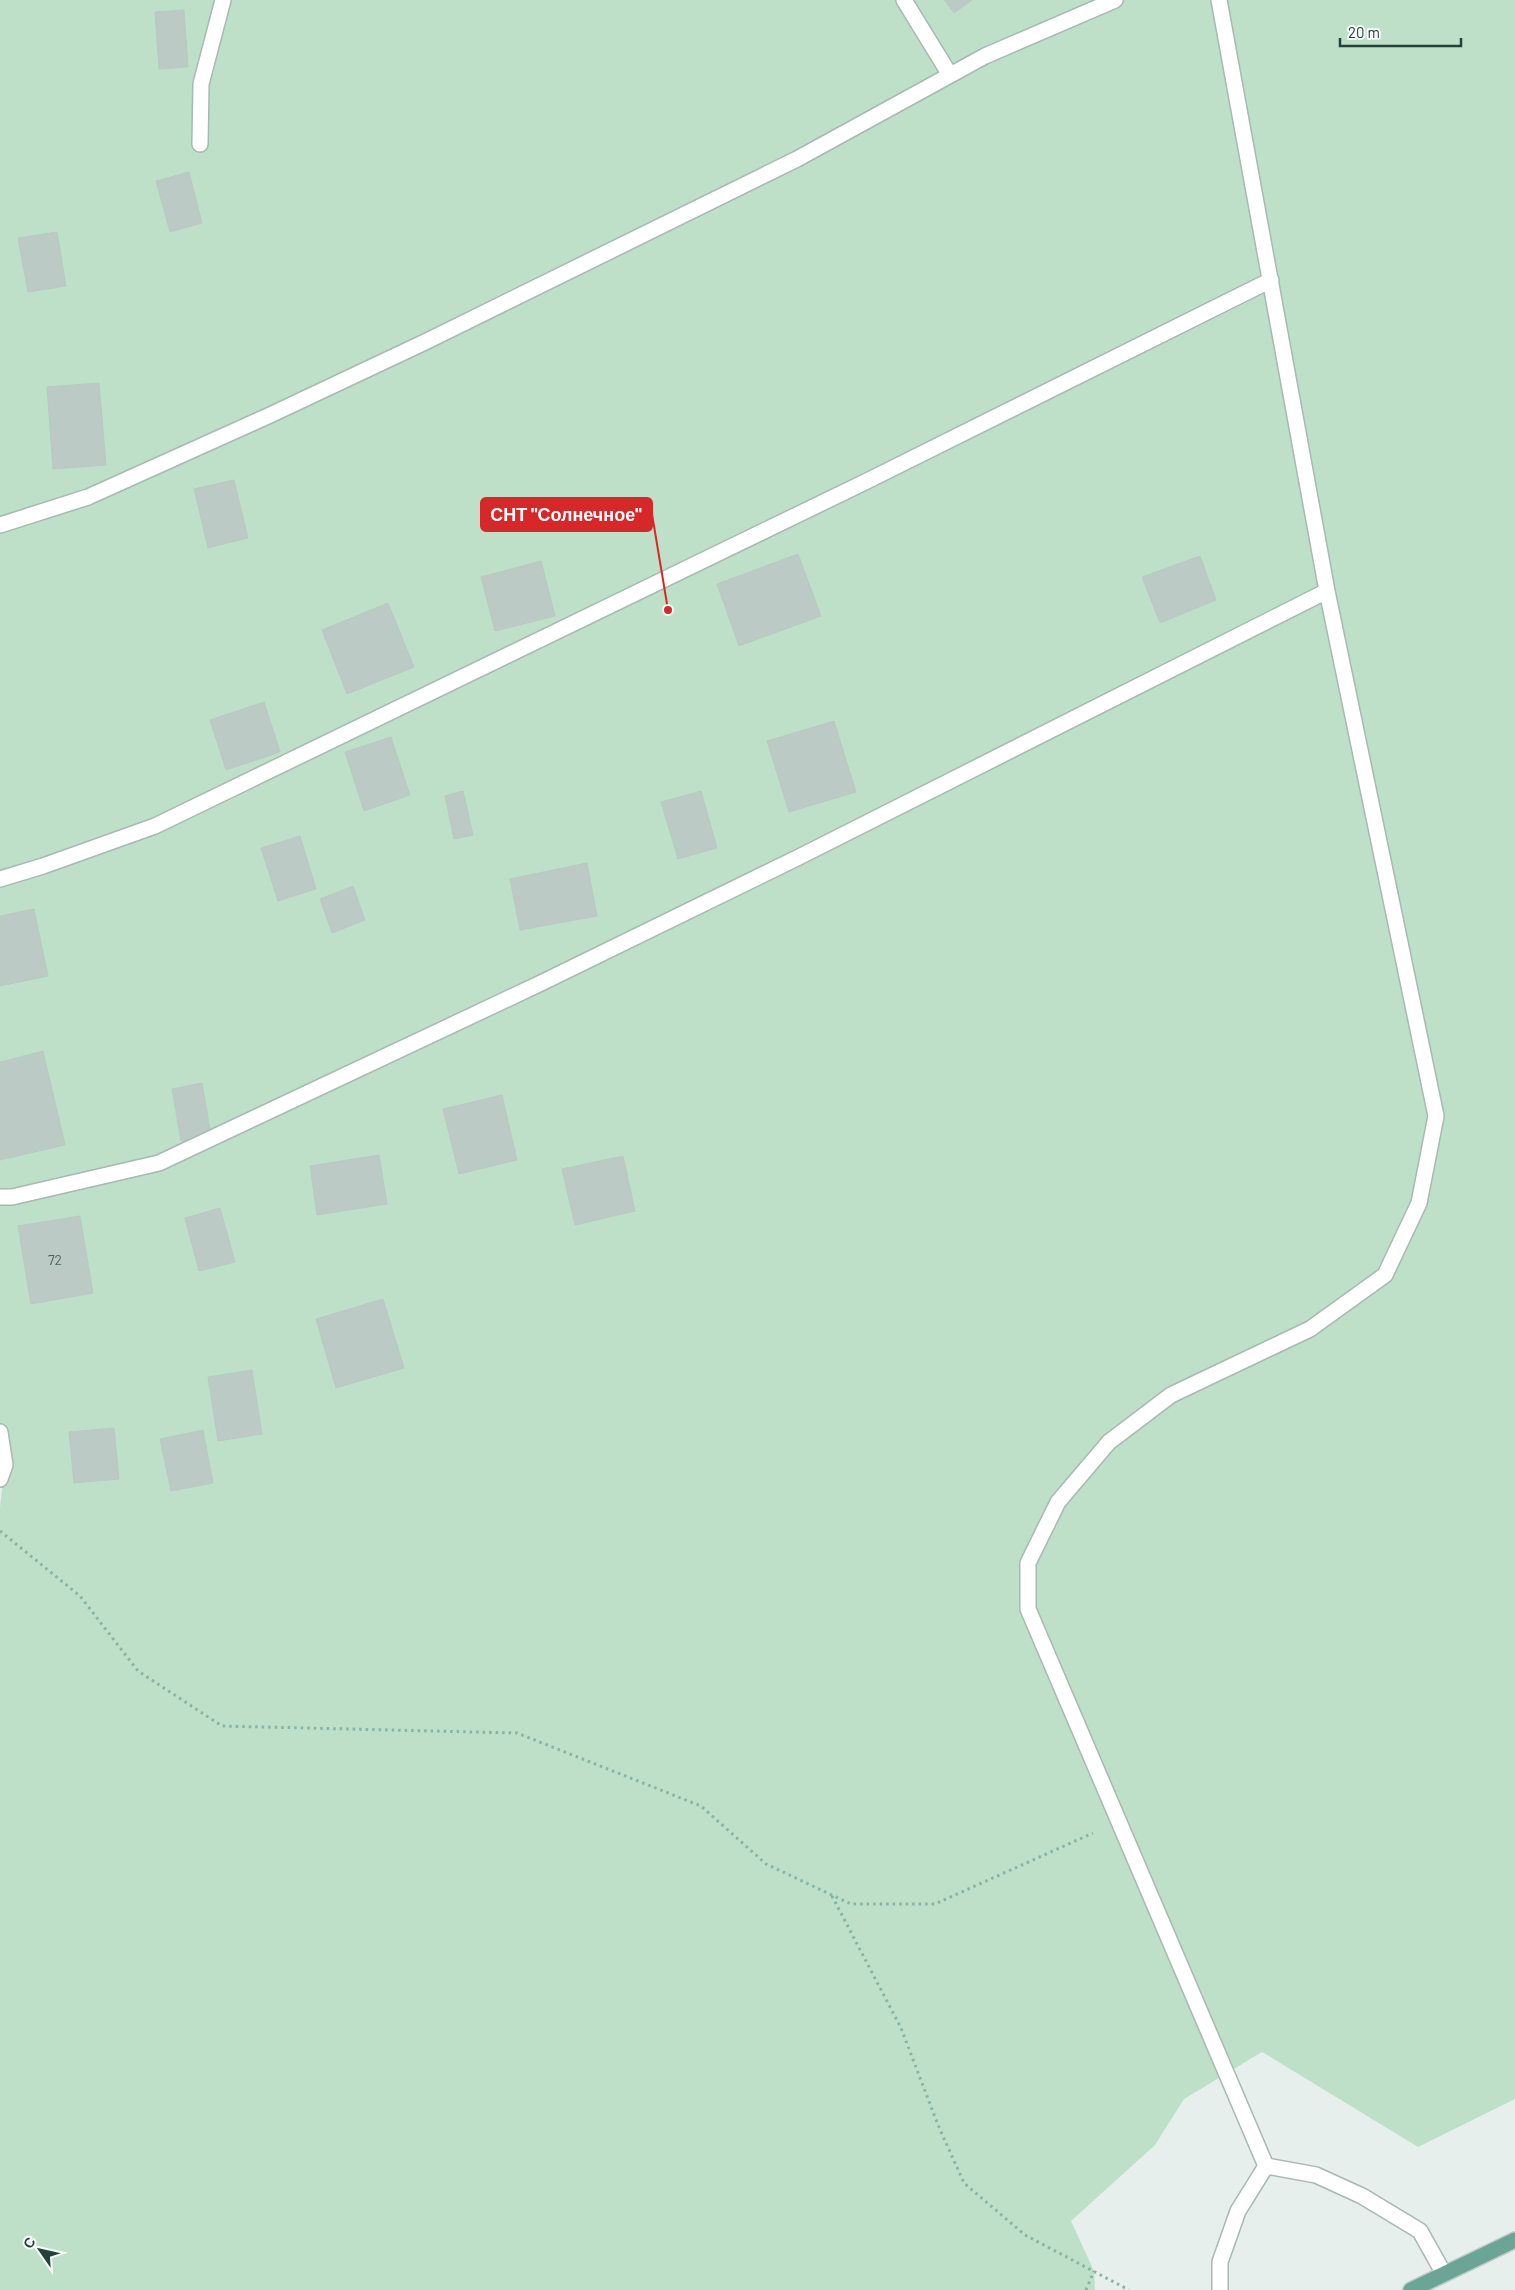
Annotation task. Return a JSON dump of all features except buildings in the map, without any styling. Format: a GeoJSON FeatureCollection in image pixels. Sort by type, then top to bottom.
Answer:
{"type":"FeatureCollection","features":[{"type":"Feature","properties":{"kind":"main road"},"geometry":{"type":"LineString","coordinates":[[1411,2290],[1515,2240]]}},
{"type":"Feature","properties":{"kind":"street"},"geometry":{"type":"LineString","coordinates":[[200,144],[201,84],[223,0]]}},
{"type":"Feature","properties":{"kind":"street"},"geometry":{"type":"LineString","coordinates":[[904,0],[950,75]]}},
{"type":"Feature","properties":{"kind":"street"},"geometry":{"type":"LineString","coordinates":[[0,525],[88,497],[356,375],[797,159],[984,56],[1115,0]]}},
{"type":"Feature","properties":{"kind":"street"},"geometry":{"type":"LineString","coordinates":[[1219,0],[1327,591],[1436,1116],[1419,1203],[1385,1274],[1310,1328],[1171,1395],[1109,1442],[1058,1502],[1028,1563],[1028,1609],[1266,2166]]}},
{"type":"Feature","properties":{"kind":"street"},"geometry":{"type":"LineString","coordinates":[[0,879],[43,866],[155,826],[865,482],[1270,280]]}},
{"type":"Feature","properties":{"kind":"street"},"geometry":{"type":"LineString","coordinates":[[0,1197],[12,1196],[159,1163],[539,984],[798,857],[1327,591]]}},
{"type":"Feature","properties":{"kind":"street"},"geometry":{"type":"LineString","coordinates":[[0,1432],[6,1465],[0,1479]]}},
{"type":"Feature","properties":{"kind":"street"},"geometry":{"type":"LineString","coordinates":[[1266,2166],[1316,2175],[1362,2196],[1420,2230],[1444,2274]]}},
{"type":"Feature","properties":{"kind":"street"},"geometry":{"type":"LineString","coordinates":[[1220,2290],[1220,2262],[1238,2211],[1266,2166]]}},
{"type":"Feature","properties":{"kind":"path"},"geometry":{"type":"LineString","coordinates":[[0,1531],[80,1596],[138,1671],[222,1726],[517,1733],[701,1806],[766,1864],[851,1904],[935,1904],[1119,1822]]}},
{"type":"Feature","properties":{"kind":"path"},"geometry":{"type":"LineString","coordinates":[[832,1894],[901,2028],[938,2125],[964,2183],[1025,2235],[1129,2290]]}},
{"type":"Feature","properties":{"kind":"path"},"geometry":{"type":"LineString","coordinates":[[1086,2290],[1094,2271]]}},
{"type":"Feature","properties":{"kind":"green space"},"geometry":{"type":"Polygon","coordinates":[[[0,0],[1515,0],[1515,2099],[1418,2147],[1262,2052],[1184,2099],[1155,2145],[1071,2221],[1094,2271],[1095,2290],[0,2290],[0,1507],[5,1465],[0,1432],[0,0]]]}},
{"type":"Feature","properties":{"kind":"place","name":"СНТ \"Солнечное\""},"geometry":{"type":"Point","coordinates":[668,610]}}]}
